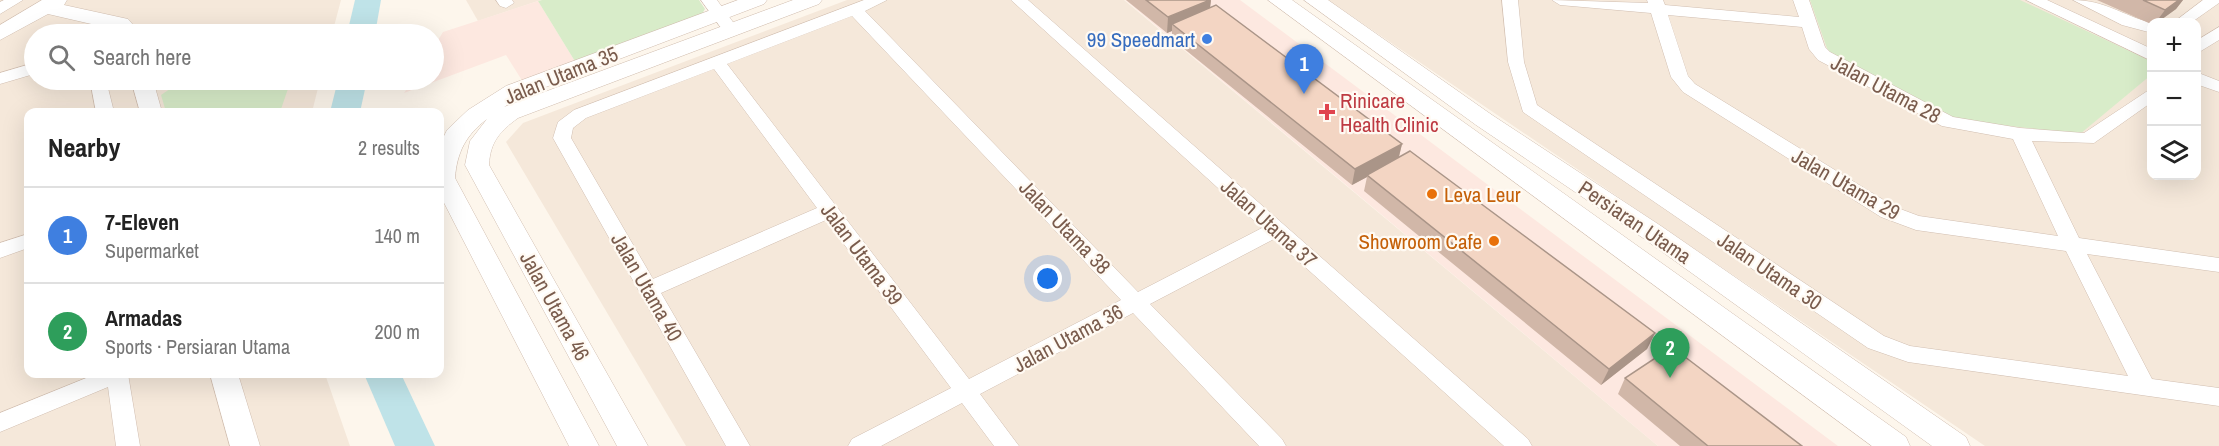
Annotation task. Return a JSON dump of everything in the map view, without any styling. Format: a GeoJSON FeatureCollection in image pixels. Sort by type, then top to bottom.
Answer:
{"type":"FeatureCollection","features":[{"type":"Feature","properties":{"kind":"street"},"geometry":{"type":"LineString","coordinates":[[0,9],[15,0]]}},
{"type":"Feature","properties":{"kind":"street","name":"Jalan Utama 35"},"geometry":{"type":"LineString","coordinates":[[444,161],[451,142],[461,128],[483,109],[514,91],[757,0]]}},
{"type":"Feature","properties":{"kind":"street","name":"Jalan Utama 35"},"geometry":{"type":"LineString","coordinates":[[477,165],[477,151],[483,138],[494,123],[510,114],[720,14],[812,0]]}},
{"type":"Feature","properties":{"kind":"street"},"geometry":{"type":"LineString","coordinates":[[717,62],[879,0]]}},
{"type":"Feature","properties":{"kind":"street","name":"Jalan Utama 37"},"geometry":{"type":"LineString","coordinates":[[1019,0],[1520,446]]}},
{"type":"Feature","properties":{"kind":"street","name":"Persiaran Utama"},"geometry":{"type":"LineString","coordinates":[[1278,0],[1895,446]]}},
{"type":"Feature","properties":{"kind":"street","name":"Persiaran Utama"},"geometry":{"type":"LineString","coordinates":[[1314,0],[1484,120],[1653,232],[1955,446]]}},
{"type":"Feature","properties":{"kind":"street","name":"Jalan Utama 30"},"geometry":{"type":"LineString","coordinates":[[1510,0],[1516,62],[1529,108],[1876,342],[1908,354],[2219,397]]}},
{"type":"Feature","properties":{"kind":"street"},"geometry":{"type":"LineString","coordinates":[[1560,0],[1656,4],[1807,23]]}},
{"type":"Feature","properties":{"kind":"street","name":"Jalan Utama 28"},"geometry":{"type":"LineString","coordinates":[[1801,0],[1817,50],[1939,119],[2020,134],[2088,139],[2147,96]]}},
{"type":"Feature","properties":{"kind":"street"},"geometry":{"type":"LineString","coordinates":[[2034,0],[2147,54]]}},
{"type":"Feature","properties":{"kind":"street"},"geometry":{"type":"LineString","coordinates":[[2081,0],[2128,22],[2147,27]]}},
{"type":"Feature","properties":{"kind":"street"},"geometry":{"type":"LineString","coordinates":[[2188,18],[2213,0]]}},
{"type":"Feature","properties":{"kind":"street"},"geometry":{"type":"LineString","coordinates":[[0,34],[51,3],[120,24]]}},
{"type":"Feature","properties":{"kind":"street","name":"Jalan Utama 29"},"geometry":{"type":"LineString","coordinates":[[1656,4],[1680,77],[1689,88],[1888,212],[1916,223],[2219,265]]}},
{"type":"Feature","properties":{"kind":"street","name":"Jalan Utama 38"},"geometry":{"type":"LineString","coordinates":[[854,9],[1274,446]]}},
{"type":"Feature","properties":{"kind":"street"},"geometry":{"type":"LineString","coordinates":[[2201,45],[2219,32]]}},
{"type":"Feature","properties":{"kind":"street","name":"Jalan Utama 40"},"geometry":{"type":"LineString","coordinates":[[717,62],[580,114],[564,126],[562,138],[738,446]]}},
{"type":"Feature","properties":{"kind":"street","name":"Jalan Utama 39"},"geometry":{"type":"LineString","coordinates":[[717,62],[1007,446]]}},
{"type":"Feature","properties":{"kind":"street"},"geometry":{"type":"LineString","coordinates":[[0,79],[24,71]]}},
{"type":"Feature","properties":{"kind":"street"},"geometry":{"type":"LineString","coordinates":[[2201,79],[2219,87]]}},
{"type":"Feature","properties":{"kind":"street"},"geometry":{"type":"LineString","coordinates":[[100,90],[104,108]]}},
{"type":"Feature","properties":{"kind":"street"},"geometry":{"type":"LineString","coordinates":[[145,90],[150,108]]}},
{"type":"Feature","properties":{"kind":"street"},"geometry":{"type":"LineString","coordinates":[[2020,134],[2041,183],[2145,387]]}},
{"type":"Feature","properties":{"kind":"street","name":"Jalan Utama 46"},"geometry":{"type":"LineString","coordinates":[[477,165],[633,446]]}},
{"type":"Feature","properties":{"kind":"street","name":"Jalan Utama 46"},"geometry":{"type":"LineString","coordinates":[[444,180],[584,446]]}},
{"type":"Feature","properties":{"kind":"street"},"geometry":{"type":"LineString","coordinates":[[649,290],[830,210]]}},
{"type":"Feature","properties":{"kind":"street","name":"Jalan Utama 36"},"geometry":{"type":"LineString","coordinates":[[860,446],[1276,229]]}},
{"type":"Feature","properties":{"kind":"street"},"geometry":{"type":"LineString","coordinates":[[0,251],[24,242]]}},
{"type":"Feature","properties":{"kind":"street"},"geometry":{"type":"LineString","coordinates":[[0,423],[107,378]]}},
{"type":"Feature","properties":{"kind":"street"},"geometry":{"type":"LineString","coordinates":[[118,378],[128,446]]}},
{"type":"Feature","properties":{"kind":"street"},"geometry":{"type":"LineString","coordinates":[[225,378],[245,446]]}},
{"type":"Feature","properties":{"kind":"shaded area"},"geometry":{"type":"Polygon","coordinates":[[[0,0],[341,0],[335,24],[24,24],[24,90],[318,90],[313,108],[24,108],[24,378],[326,378],[350,446],[0,446],[0,0]]]}},
{"type":"Feature","properties":{"kind":"shaded area"},"geometry":{"type":"Polygon","coordinates":[[[466,0],[541,0],[478,21],[466,0]]]}},
{"type":"Feature","properties":{"kind":"shaded area"},"geometry":{"type":"Polygon","coordinates":[[[847,0],[1124,0],[1658,446],[686,446],[506,142],[523,123],[847,0]]]}},
{"type":"Feature","properties":{"kind":"shaded area"},"geometry":{"type":"Polygon","coordinates":[[[1125,0],[1240,0],[1838,446],[1658,446],[1125,0]]]}},
{"type":"Feature","properties":{"kind":"shaded area"},"geometry":{"type":"Polygon","coordinates":[[[1328,0],[2219,0],[2219,446],[1985,446],[1328,0]]]}},
{"type":"Feature","properties":{"kind":"shaded area"},"geometry":{"type":"Polygon","coordinates":[[[538,1],[576,63],[523,82],[506,55],[444,78],[444,32],[538,1]]]}},
{"type":"Feature","properties":{"kind":"green space"},"geometry":{"type":"Polygon","coordinates":[[[699,0],[705,9],[702,14],[576,63],[538,1],[699,0]]]}},
{"type":"Feature","properties":{"kind":"green space"},"geometry":{"type":"Polygon","coordinates":[[[1810,0],[2020,0],[2147,59],[2147,78],[2080,134],[1949,119],[1829,54],[1810,0]]]}},
{"type":"Feature","properties":{"kind":"green space"},"geometry":{"type":"Polygon","coordinates":[[[168,90],[288,90],[281,108],[165,108],[161,95],[168,90]]]}},
{"type":"Feature","properties":{"kind":"building"},"geometry":{"type":"Polygon","coordinates":[[[1146,0],[1210,0],[1168,17],[1146,0]]]}},
{"type":"Feature","properties":{"kind":"building"},"geometry":{"type":"Polygon","coordinates":[[[2143,0],[2179,0],[2165,10],[2143,0]]]}},
{"type":"Feature","properties":{"kind":"building"},"geometry":{"type":"Polygon","coordinates":[[[1216,5],[1402,144],[1355,169],[1172,24],[1216,5]]]}},
{"type":"Feature","properties":{"kind":"building"},"geometry":{"type":"Polygon","coordinates":[[[1410,151],[1655,333],[1609,369],[1367,175],[1410,151]]]}},
{"type":"Feature","properties":{"kind":"building"},"geometry":{"type":"Polygon","coordinates":[[[1672,347],[1802,446],[1708,446],[1625,378],[1672,347]]]}},
{"type":"Feature","properties":{"kind":"waterway"},"geometry":{"type":"LineString","coordinates":[[363,24],[368,0]]}},
{"type":"Feature","properties":{"kind":"waterway"},"geometry":{"type":"LineString","coordinates":[[346,108],[350,90]]}},
{"type":"Feature","properties":{"kind":"waterway"},"geometry":{"type":"LineString","coordinates":[[385,378],[415,446]]}},
{"type":"Feature","properties":{"kind":"place","name":"99 Speedmart"},"geometry":{"type":"Point","coordinates":[1207,39]}},
{"type":"Feature","properties":{"kind":"place","name":"7-Eleven"},"geometry":{"type":"Point","coordinates":[1304,94]}},
{"type":"Feature","properties":{"kind":"place","name":"Rinicare Health Clinic"},"geometry":{"type":"Point","coordinates":[1327,112]}},
{"type":"Feature","properties":{"kind":"place","name":"Leva Leur"},"geometry":{"type":"Point","coordinates":[1432,194]}},
{"type":"Feature","properties":{"kind":"place","name":"Showroom Cafe"},"geometry":{"type":"Point","coordinates":[1494,241]}},
{"type":"Feature","properties":{"kind":"place","name":"Armadas"},"geometry":{"type":"Point","coordinates":[1670,378]}}]}
